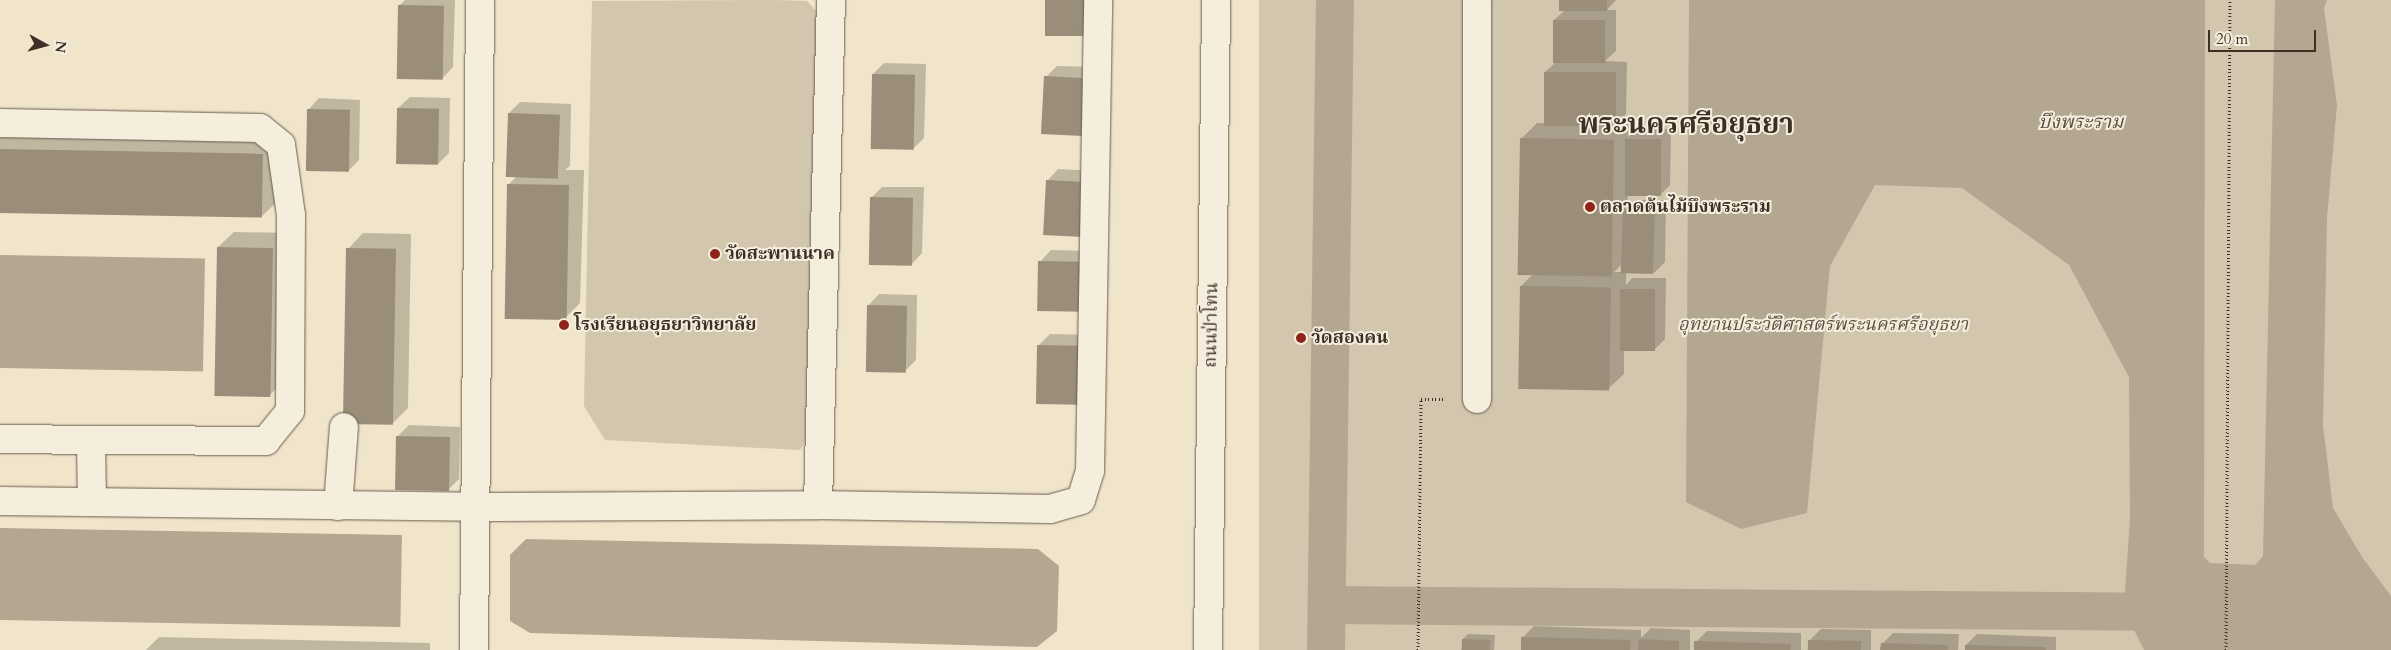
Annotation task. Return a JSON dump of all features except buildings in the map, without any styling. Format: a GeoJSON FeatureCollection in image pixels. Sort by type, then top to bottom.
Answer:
{"type":"FeatureCollection","features":[{"type":"Feature","properties":{"kind":"street"},"geometry":{"type":"LineString","coordinates":[[474,650],[480,0]]}},
{"type":"Feature","properties":{"kind":"street"},"geometry":{"type":"LineString","coordinates":[[818,505],[831,0]]}},
{"type":"Feature","properties":{"kind":"street"},"geometry":{"type":"LineString","coordinates":[[0,501],[338,506],[818,505],[1050,509],[1081,500],[1090,471],[1098,0]]}},
{"type":"Feature","properties":{"kind":"street","name":"ถนนป่าโทน"},"geometry":{"type":"LineString","coordinates":[[1208,650],[1216,0]]}},
{"type":"Feature","properties":{"kind":"street"},"geometry":{"type":"LineString","coordinates":[[1477,0],[1477,399]]}},
{"type":"Feature","properties":{"kind":"street"},"geometry":{"type":"LineString","coordinates":[[0,123],[260,128],[281,145],[291,215],[290,411],[266,441],[0,439]]}},
{"type":"Feature","properties":{"kind":"street"},"geometry":{"type":"LineString","coordinates":[[338,506],[344,427]]}},
{"type":"Feature","properties":{"kind":"street"},"geometry":{"type":"LineString","coordinates":[[91,440],[92,502]]}},
{"type":"Feature","properties":{"kind":"path"},"geometry":{"type":"LineString","coordinates":[[2226,650],[2230,0]]}},
{"type":"Feature","properties":{"kind":"path"},"geometry":{"type":"LineString","coordinates":[[1418,650],[1421,399],[1477,399]]}},
{"type":"Feature","properties":{"kind":"green space","name":"อุทยานประวัติศาสตร์พระนครศรีอยุธยา"},"geometry":{"type":"Polygon","coordinates":[[[1259,0],[2391,0],[2391,650],[1259,650],[1259,0]]]}},
{"type":"Feature","properties":{"kind":"green space"},"geometry":{"type":"Polygon","coordinates":[[[592,1],[807,1],[822,17],[813,431],[800,450],[605,440],[584,406],[592,1]]]}},
{"type":"Feature","properties":{"kind":"water","name":"บึงพระราม"},"geometry":{"type":"Polygon","coordinates":[[[1689,0],[2205,0],[2204,557],[2210,563],[2255,565],[2263,556],[2275,0],[2327,0],[2324,8],[2337,105],[2327,218],[2323,425],[2333,508],[2362,557],[2391,596],[2391,650],[2144,650],[2133,628],[2125,591],[2130,520],[2129,377],[2069,265],[1962,188],[1875,185],[1830,266],[1807,513],[1741,529],[1686,502],[1689,0]]]}},
{"type":"Feature","properties":{"kind":"water"},"geometry":{"type":"Polygon","coordinates":[[[0,255],[205,259],[203,372],[0,368],[0,255]]]}},
{"type":"Feature","properties":{"kind":"water"},"geometry":{"type":"Polygon","coordinates":[[[0,528],[402,535],[400,627],[0,620],[0,528]]]}},
{"type":"Feature","properties":{"kind":"water"},"geometry":{"type":"Polygon","coordinates":[[[526,539],[1038,549],[1059,566],[1057,631],[1037,647],[530,633],[510,621],[510,555],[526,539]]]}},
{"type":"Feature","properties":{"kind":"waterway"},"geometry":{"type":"LineString","coordinates":[[1326,650],[1335,0]]}},
{"type":"Feature","properties":{"kind":"waterway"},"geometry":{"type":"LineString","coordinates":[[1327,605],[2182,612]]}},
{"type":"Feature","properties":{"kind":"place","name":"ตลาดต้นไม้บึงพระราม"},"geometry":{"type":"Point","coordinates":[1590,207]}},
{"type":"Feature","properties":{"kind":"place","name":"วัดสะพานนาค"},"geometry":{"type":"Point","coordinates":[715,254]}},
{"type":"Feature","properties":{"kind":"place","name":"โรงเรียนอยุธยาวิทยาลัย"},"geometry":{"type":"Point","coordinates":[564,325]}},
{"type":"Feature","properties":{"kind":"place","name":"วัดสองคน"},"geometry":{"type":"Point","coordinates":[1301,338]}},
{"type":"Feature","properties":{"kind":"district","name":"พระนครศรีอยุธยา"},"geometry":{"type":"Point","coordinates":[1686,124]}}]}
